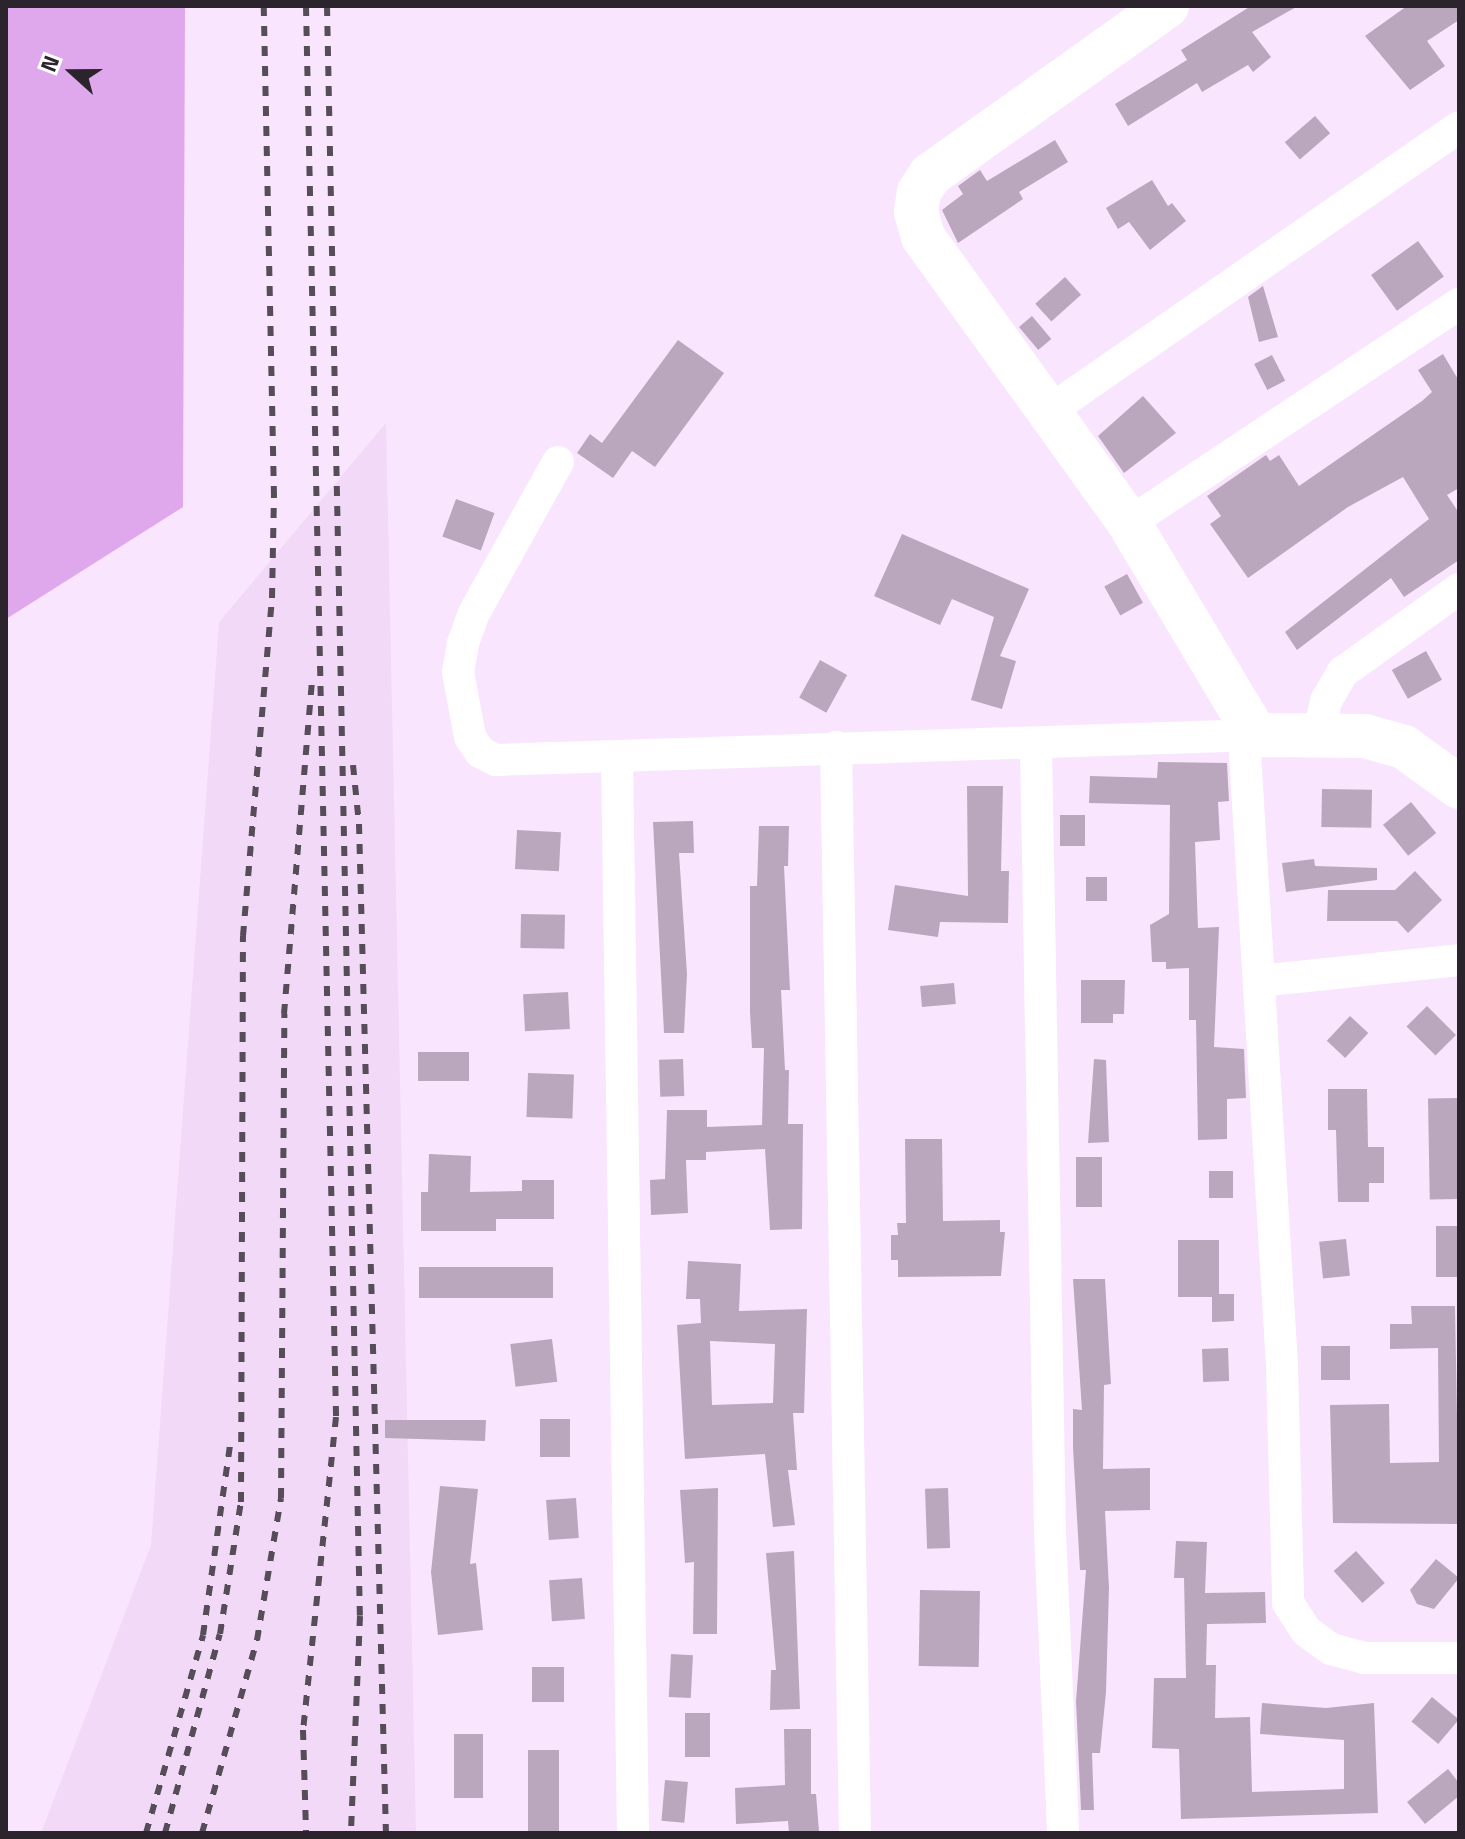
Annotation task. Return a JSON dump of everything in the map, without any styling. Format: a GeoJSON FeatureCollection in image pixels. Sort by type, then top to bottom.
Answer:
{"type":"FeatureCollection","features":[{"type":"Feature","properties":{"kind":"street"},"geometry":{"type":"LineString","coordinates":[[1167,6],[954,154],[919,192],[916,212],[923,237],[995,340],[1052,409],[1129,523],[1250,736],[1260,981],[1282,1366],[1288,1603],[1306,1631],[1331,1649],[1364,1658],[1459,1658]]}},
{"type":"Feature","properties":{"kind":"street"},"geometry":{"type":"LineString","coordinates":[[1052,409],[1459,127]]}},
{"type":"Feature","properties":{"kind":"street"},"geometry":{"type":"LineString","coordinates":[[1129,523],[1459,304]]}},
{"type":"Feature","properties":{"kind":"street"},"geometry":{"type":"LineString","coordinates":[[558,462],[474,613],[463,644],[458,672],[470,737],[480,752],[496,760],[836,747],[1036,746],[1319,734],[1365,736],[1404,747],[1459,787]]}},
{"type":"Feature","properties":{"kind":"street"},"geometry":{"type":"LineString","coordinates":[[1319,734],[1326,701],[1343,672],[1459,589]]}},
{"type":"Feature","properties":{"kind":"street"},"geometry":{"type":"LineString","coordinates":[[1036,746],[1050,1532],[1063,1833]]}},
{"type":"Feature","properties":{"kind":"street"},"geometry":{"type":"LineString","coordinates":[[836,747],[855,1833]]}},
{"type":"Feature","properties":{"kind":"street"},"geometry":{"type":"LineString","coordinates":[[617,757],[633,1833]]}},
{"type":"Feature","properties":{"kind":"street"},"geometry":{"type":"LineString","coordinates":[[1260,981],[1459,960]]}},
{"type":"Feature","properties":{"kind":"shaded area"},"geometry":{"type":"Polygon","coordinates":[[[6,6],[185,6],[183,507],[6,619],[6,6]]]}},
{"type":"Feature","properties":{"kind":"shaded area"},"geometry":{"type":"Polygon","coordinates":[[[386,423],[416,1833],[41,1833],[151,1545],[219,622],[386,423]]]}},
{"type":"Feature","properties":{"kind":"building"},"geometry":{"type":"Polygon","coordinates":[[[1251,6],[1298,6],[1252,32],[1271,57],[1253,72],[1248,65],[1202,92],[1197,83],[1128,126],[1115,104],[1187,60],[1181,50],[1251,6]]]}},
{"type":"Feature","properties":{"kind":"building"},"geometry":{"type":"Polygon","coordinates":[[[1407,6],[1459,6],[1459,20],[1427,41],[1445,66],[1410,90],[1365,36],[1407,6]]]}},
{"type":"Feature","properties":{"kind":"building"},"geometry":{"type":"Polygon","coordinates":[[[1315,116],[1330,133],[1300,160],[1285,142],[1315,116]]]}},
{"type":"Feature","properties":{"kind":"building"},"geometry":{"type":"Polygon","coordinates":[[[1055,140],[1068,162],[1019,192],[1023,199],[958,243],[942,210],[963,194],[958,186],[980,170],[987,181],[1055,140]]]}},
{"type":"Feature","properties":{"kind":"building"},"geometry":{"type":"Polygon","coordinates":[[[1152,180],[1168,206],[1172,203],[1186,221],[1150,250],[1129,222],[1118,229],[1106,208],[1152,180]]]}},
{"type":"Feature","properties":{"kind":"building"},"geometry":{"type":"Polygon","coordinates":[[[1418,241],[1444,277],[1397,311],[1371,275],[1418,241]]]}},
{"type":"Feature","properties":{"kind":"building"},"geometry":{"type":"Polygon","coordinates":[[[1065,277],[1081,295],[1051,322],[1035,304],[1065,277]]]}},
{"type":"Feature","properties":{"kind":"building"},"geometry":{"type":"Polygon","coordinates":[[[1263,286],[1278,337],[1259,342],[1248,297],[1263,286]]]}},
{"type":"Feature","properties":{"kind":"building"},"geometry":{"type":"Polygon","coordinates":[[[1032,316],[1051,339],[1038,350],[1019,327],[1032,316]]]}},
{"type":"Feature","properties":{"kind":"building"},"geometry":{"type":"Polygon","coordinates":[[[678,340],[724,373],[655,467],[632,451],[613,478],[577,453],[590,434],[602,443],[678,340]]]}},
{"type":"Feature","properties":{"kind":"building"},"geometry":{"type":"Polygon","coordinates":[[[1443,354],[1459,381],[1459,488],[1447,495],[1459,513],[1459,560],[1404,597],[1391,578],[1297,650],[1285,632],[1429,519],[1403,477],[1348,507],[1248,578],[1210,524],[1221,516],[1207,496],[1266,455],[1270,461],[1279,455],[1299,486],[1432,392],[1418,370],[1443,354]]]}},
{"type":"Feature","properties":{"kind":"building"},"geometry":{"type":"Polygon","coordinates":[[[1272,355],[1285,381],[1267,390],[1254,364],[1272,355]]]}},
{"type":"Feature","properties":{"kind":"building"},"geometry":{"type":"Polygon","coordinates":[[[1143,396],[1176,433],[1124,473],[1098,436],[1143,396]]]}},
{"type":"Feature","properties":{"kind":"building"},"geometry":{"type":"Polygon","coordinates":[[[456,499],[495,513],[481,551],[442,537],[456,499]]]}},
{"type":"Feature","properties":{"kind":"building"},"geometry":{"type":"Polygon","coordinates":[[[902,534],[1029,589],[1000,656],[1016,661],[1002,709],[971,700],[994,617],[952,599],[940,625],[874,596],[902,534]]]}},
{"type":"Feature","properties":{"kind":"building"},"geometry":{"type":"Polygon","coordinates":[[[1127,574],[1143,603],[1120,615],[1104,587],[1127,574]]]}},
{"type":"Feature","properties":{"kind":"building"},"geometry":{"type":"Polygon","coordinates":[[[1426,651],[1442,680],[1408,699],[1392,670],[1426,651]]]}},
{"type":"Feature","properties":{"kind":"building"},"geometry":{"type":"Polygon","coordinates":[[[820,660],[847,675],[826,713],[799,698],[820,660]]]}},
{"type":"Feature","properties":{"kind":"building"},"geometry":{"type":"Polygon","coordinates":[[[1158,762],[1227,763],[1229,801],[1218,802],[1220,840],[1195,842],[1198,928],[1219,927],[1214,1047],[1244,1049],[1246,1098],[1227,1099],[1227,1139],[1198,1140],[1196,1020],[1189,1020],[1189,968],[1166,969],[1166,962],[1152,962],[1150,925],[1169,914],[1170,805],[1089,803],[1090,776],[1157,778],[1158,762]]]}},
{"type":"Feature","properties":{"kind":"building"},"geometry":{"type":"Polygon","coordinates":[[[967,786],[1003,786],[1001,871],[1009,871],[1008,923],[940,922],[938,937],[888,930],[895,885],[968,896],[967,786]]]}},
{"type":"Feature","properties":{"kind":"building"},"geometry":{"type":"Polygon","coordinates":[[[1322,789],[1372,790],[1371,828],[1321,827],[1322,789]]]}},
{"type":"Feature","properties":{"kind":"building"},"geometry":{"type":"Polygon","coordinates":[[[1411,802],[1436,833],[1408,856],[1383,825],[1411,802]]]}},
{"type":"Feature","properties":{"kind":"building"},"geometry":{"type":"Polygon","coordinates":[[[1060,815],[1085,815],[1085,846],[1060,846],[1060,815]]]}},
{"type":"Feature","properties":{"kind":"building"},"geometry":{"type":"Polygon","coordinates":[[[693,821],[694,853],[679,853],[687,974],[684,1033],[664,1033],[653,822],[693,821]]]}},
{"type":"Feature","properties":{"kind":"building"},"geometry":{"type":"Polygon","coordinates":[[[759,826],[789,826],[788,866],[784,866],[790,990],[781,990],[785,1070],[789,1070],[788,1124],[803,1124],[802,1229],[770,1230],[765,1149],[706,1152],[706,1160],[686,1160],[688,1213],[651,1215],[650,1180],[665,1179],[667,1110],[707,1110],[707,1127],[762,1125],[764,1048],[752,1048],[750,1012],[750,886],[757,886],[759,826]]]}},
{"type":"Feature","properties":{"kind":"building"},"geometry":{"type":"Polygon","coordinates":[[[517,830],[561,832],[559,871],[515,869],[517,830]]]}},
{"type":"Feature","properties":{"kind":"building"},"geometry":{"type":"Polygon","coordinates":[[[1314,859],[1315,866],[1377,868],[1377,880],[1286,892],[1282,863],[1314,859]]]}},
{"type":"Feature","properties":{"kind":"building"},"geometry":{"type":"Polygon","coordinates":[[[1415,871],[1442,900],[1408,933],[1397,921],[1327,921],[1328,890],[1395,890],[1415,871]]]}},
{"type":"Feature","properties":{"kind":"building"},"geometry":{"type":"Polygon","coordinates":[[[1086,877],[1107,877],[1107,901],[1086,901],[1086,877]]]}},
{"type":"Feature","properties":{"kind":"building"},"geometry":{"type":"Polygon","coordinates":[[[521,914],[565,915],[564,949],[520,948],[521,914]]]}},
{"type":"Feature","properties":{"kind":"building"},"geometry":{"type":"Polygon","coordinates":[[[1081,980],[1125,980],[1124,1014],[1113,1014],[1113,1023],[1081,1023],[1081,980]]]}},
{"type":"Feature","properties":{"kind":"building"},"geometry":{"type":"Polygon","coordinates":[[[954,983],[956,1004],[922,1007],[920,986],[954,983]]]}},
{"type":"Feature","properties":{"kind":"building"},"geometry":{"type":"Polygon","coordinates":[[[568,992],[570,1029],[525,1031],[523,994],[568,992]]]}},
{"type":"Feature","properties":{"kind":"building"},"geometry":{"type":"Polygon","coordinates":[[[1427,1006],[1456,1035],[1435,1055],[1406,1027],[1427,1006]]]}},
{"type":"Feature","properties":{"kind":"building"},"geometry":{"type":"Polygon","coordinates":[[[1350,1016],[1368,1033],[1345,1058],[1327,1041],[1350,1016]]]}},
{"type":"Feature","properties":{"kind":"building"},"geometry":{"type":"Polygon","coordinates":[[[418,1052],[469,1052],[469,1081],[418,1081],[418,1052]]]}},
{"type":"Feature","properties":{"kind":"building"},"geometry":{"type":"Polygon","coordinates":[[[683,1059],[684,1096],[660,1097],[659,1060],[683,1059]]]}},
{"type":"Feature","properties":{"kind":"building"},"geometry":{"type":"Polygon","coordinates":[[[1094,1059],[1106,1060],[1109,1142],[1088,1143],[1094,1059]]]}},
{"type":"Feature","properties":{"kind":"building"},"geometry":{"type":"Polygon","coordinates":[[[528,1073],[574,1075],[572,1119],[526,1117],[528,1073]]]}},
{"type":"Feature","properties":{"kind":"building"},"geometry":{"type":"Polygon","coordinates":[[[1328,1089],[1367,1089],[1368,1147],[1384,1147],[1384,1183],[1369,1183],[1369,1202],[1338,1202],[1336,1130],[1328,1130],[1328,1089]]]}},
{"type":"Feature","properties":{"kind":"building"},"geometry":{"type":"Polygon","coordinates":[[[1458,1098],[1459,1199],[1430,1200],[1428,1099],[1458,1098]]]}},
{"type":"Feature","properties":{"kind":"building"},"geometry":{"type":"Polygon","coordinates":[[[905,1139],[942,1139],[943,1221],[1000,1220],[1000,1232],[1005,1232],[1001,1276],[898,1277],[898,1260],[891,1260],[891,1235],[898,1235],[897,1223],[906,1223],[905,1139]]]}},
{"type":"Feature","properties":{"kind":"building"},"geometry":{"type":"Polygon","coordinates":[[[429,1154],[471,1156],[470,1192],[522,1191],[522,1180],[554,1180],[554,1219],[496,1219],[496,1231],[421,1231],[421,1192],[428,1192],[429,1154]]]}},
{"type":"Feature","properties":{"kind":"building"},"geometry":{"type":"Polygon","coordinates":[[[1076,1157],[1102,1157],[1102,1207],[1076,1207],[1076,1157]]]}},
{"type":"Feature","properties":{"kind":"building"},"geometry":{"type":"Polygon","coordinates":[[[1209,1171],[1233,1171],[1233,1198],[1209,1198],[1209,1171]]]}},
{"type":"Feature","properties":{"kind":"building"},"geometry":{"type":"Polygon","coordinates":[[[1436,1226],[1459,1226],[1459,1277],[1436,1277],[1436,1226]]]}},
{"type":"Feature","properties":{"kind":"building"},"geometry":{"type":"Polygon","coordinates":[[[1346,1239],[1350,1276],[1323,1279],[1319,1242],[1346,1239]]]}},
{"type":"Feature","properties":{"kind":"building"},"geometry":{"type":"Polygon","coordinates":[[[1178,1240],[1219,1240],[1219,1294],[1234,1294],[1234,1321],[1212,1322],[1212,1297],[1178,1297],[1178,1240]]]}},
{"type":"Feature","properties":{"kind":"building"},"geometry":{"type":"Polygon","coordinates":[[[688,1261],[741,1264],[739,1311],[807,1309],[804,1413],[793,1413],[797,1470],[788,1470],[795,1525],[773,1527],[765,1454],[685,1459],[677,1325],[701,1323],[700,1299],[686,1299],[688,1261]],[[710,1341],[712,1405],[773,1403],[775,1344],[710,1341]]]}},
{"type":"Feature","properties":{"kind":"building"},"geometry":{"type":"Polygon","coordinates":[[[419,1267],[553,1267],[553,1298],[419,1298],[419,1267]]]}},
{"type":"Feature","properties":{"kind":"building"},"geometry":{"type":"Polygon","coordinates":[[[1073,1279],[1105,1279],[1111,1384],[1104,1385],[1103,1469],[1150,1468],[1150,1510],[1105,1511],[1109,1588],[1106,1692],[1100,1753],[1092,1753],[1094,1810],[1081,1810],[1076,1701],[1086,1570],[1080,1570],[1073,1448],[1073,1409],[1082,1410],[1073,1279]]]}},
{"type":"Feature","properties":{"kind":"building"},"geometry":{"type":"Polygon","coordinates":[[[1411,1306],[1455,1306],[1459,1524],[1333,1523],[1330,1405],[1389,1404],[1390,1463],[1439,1462],[1438,1348],[1390,1349],[1390,1324],[1412,1324],[1411,1306]]]}},
{"type":"Feature","properties":{"kind":"building"},"geometry":{"type":"Polygon","coordinates":[[[552,1339],[557,1382],[516,1387],[510,1344],[552,1339]]]}},
{"type":"Feature","properties":{"kind":"building"},"geometry":{"type":"Polygon","coordinates":[[[1321,1346],[1350,1346],[1350,1380],[1321,1380],[1321,1346]]]}},
{"type":"Feature","properties":{"kind":"building"},"geometry":{"type":"Polygon","coordinates":[[[1228,1348],[1229,1381],[1203,1382],[1202,1349],[1228,1348]]]}},
{"type":"Feature","properties":{"kind":"building"},"geometry":{"type":"Polygon","coordinates":[[[540,1419],[570,1419],[570,1457],[540,1457],[540,1419]]]}},
{"type":"Feature","properties":{"kind":"building"},"geometry":{"type":"Polygon","coordinates":[[[385,1420],[486,1420],[485,1441],[385,1438],[385,1420]]]}},
{"type":"Feature","properties":{"kind":"building"},"geometry":{"type":"Polygon","coordinates":[[[440,1486],[478,1489],[470,1564],[476,1563],[483,1630],[438,1635],[431,1572],[440,1486]]]}},
{"type":"Feature","properties":{"kind":"building"},"geometry":{"type":"Polygon","coordinates":[[[718,1488],[717,1634],[693,1634],[694,1562],[685,1563],[680,1490],[718,1488]]]}},
{"type":"Feature","properties":{"kind":"building"},"geometry":{"type":"Polygon","coordinates":[[[948,1488],[950,1548],[927,1549],[925,1489],[948,1488]]]}},
{"type":"Feature","properties":{"kind":"building"},"geometry":{"type":"Polygon","coordinates":[[[576,1498],[579,1538],[549,1540],[546,1500],[576,1498]]]}},
{"type":"Feature","properties":{"kind":"building"},"geometry":{"type":"Polygon","coordinates":[[[1176,1541],[1207,1542],[1205,1593],[1265,1592],[1266,1623],[1207,1624],[1206,1665],[1216,1665],[1215,1718],[1250,1717],[1252,1792],[1344,1789],[1344,1740],[1260,1734],[1262,1703],[1326,1708],[1374,1703],[1378,1813],[1181,1819],[1179,1749],[1152,1748],[1154,1678],[1186,1678],[1184,1578],[1174,1578],[1176,1541]]]}},
{"type":"Feature","properties":{"kind":"building"},"geometry":{"type":"Polygon","coordinates":[[[794,1551],[800,1709],[770,1710],[771,1670],[776,1670],[766,1553],[794,1551]]]}},
{"type":"Feature","properties":{"kind":"building"},"geometry":{"type":"Polygon","coordinates":[[[1356,1551],[1385,1583],[1362,1603],[1334,1571],[1356,1551]]]}},
{"type":"Feature","properties":{"kind":"building"},"geometry":{"type":"Polygon","coordinates":[[[1436,1559],[1459,1578],[1434,1609],[1417,1604],[1410,1590],[1436,1559]]]}},
{"type":"Feature","properties":{"kind":"building"},"geometry":{"type":"Polygon","coordinates":[[[582,1578],[585,1619],[552,1621],[549,1580],[582,1578]]]}},
{"type":"Feature","properties":{"kind":"building"},"geometry":{"type":"Polygon","coordinates":[[[920,1590],[980,1591],[979,1667],[919,1666],[920,1590]]]}},
{"type":"Feature","properties":{"kind":"building"},"geometry":{"type":"Polygon","coordinates":[[[671,1654],[693,1655],[691,1698],[669,1697],[671,1654]]]}},
{"type":"Feature","properties":{"kind":"building"},"geometry":{"type":"Polygon","coordinates":[[[532,1667],[564,1667],[564,1702],[532,1702],[532,1667]]]}},
{"type":"Feature","properties":{"kind":"building"},"geometry":{"type":"Polygon","coordinates":[[[1432,1697],[1459,1719],[1438,1744],[1411,1722],[1432,1697]]]}},
{"type":"Feature","properties":{"kind":"building"},"geometry":{"type":"Polygon","coordinates":[[[685,1713],[710,1713],[710,1757],[685,1757],[685,1713]]]}},
{"type":"Feature","properties":{"kind":"building"},"geometry":{"type":"Polygon","coordinates":[[[784,1729],[811,1729],[811,1794],[816,1794],[819,1831],[789,1833],[788,1821],[736,1824],[735,1788],[785,1785],[784,1729]]]}},
{"type":"Feature","properties":{"kind":"building"},"geometry":{"type":"Polygon","coordinates":[[[454,1734],[483,1734],[483,1798],[454,1798],[454,1734]]]}},
{"type":"Feature","properties":{"kind":"building"},"geometry":{"type":"Polygon","coordinates":[[[528,1750],[559,1750],[559,1833],[528,1833],[528,1750]]]}},
{"type":"Feature","properties":{"kind":"building"},"geometry":{"type":"Polygon","coordinates":[[[1448,1769],[1459,1783],[1459,1796],[1425,1824],[1407,1802],[1448,1769]]]}},
{"type":"Feature","properties":{"kind":"building"},"geometry":{"type":"Polygon","coordinates":[[[665,1780],[688,1782],[684,1823],[661,1821],[665,1780]]]}},
{"type":"Feature","properties":{"kind":"railway"},"geometry":{"type":"LineString","coordinates":[[165,1833],[220,1634],[241,1502],[243,936],[272,598],[274,496],[264,6]]}},
{"type":"Feature","properties":{"kind":"railway"},"geometry":{"type":"LineString","coordinates":[[306,6],[336,1417],[303,1730],[306,1833]]}},
{"type":"Feature","properties":{"kind":"railway"},"geometry":{"type":"LineString","coordinates":[[327,6],[360,1616],[351,1833]]}},
{"type":"Feature","properties":{"kind":"railway"},"geometry":{"type":"LineString","coordinates":[[202,1833],[257,1640],[281,1498],[284,1014],[312,680]]}},
{"type":"Feature","properties":{"kind":"railway"},"geometry":{"type":"LineString","coordinates":[[353,765],[359,824],[386,1833]]}},
{"type":"Feature","properties":{"kind":"railway"},"geometry":{"type":"LineString","coordinates":[[146,1833],[203,1635],[231,1439]]}}]}
